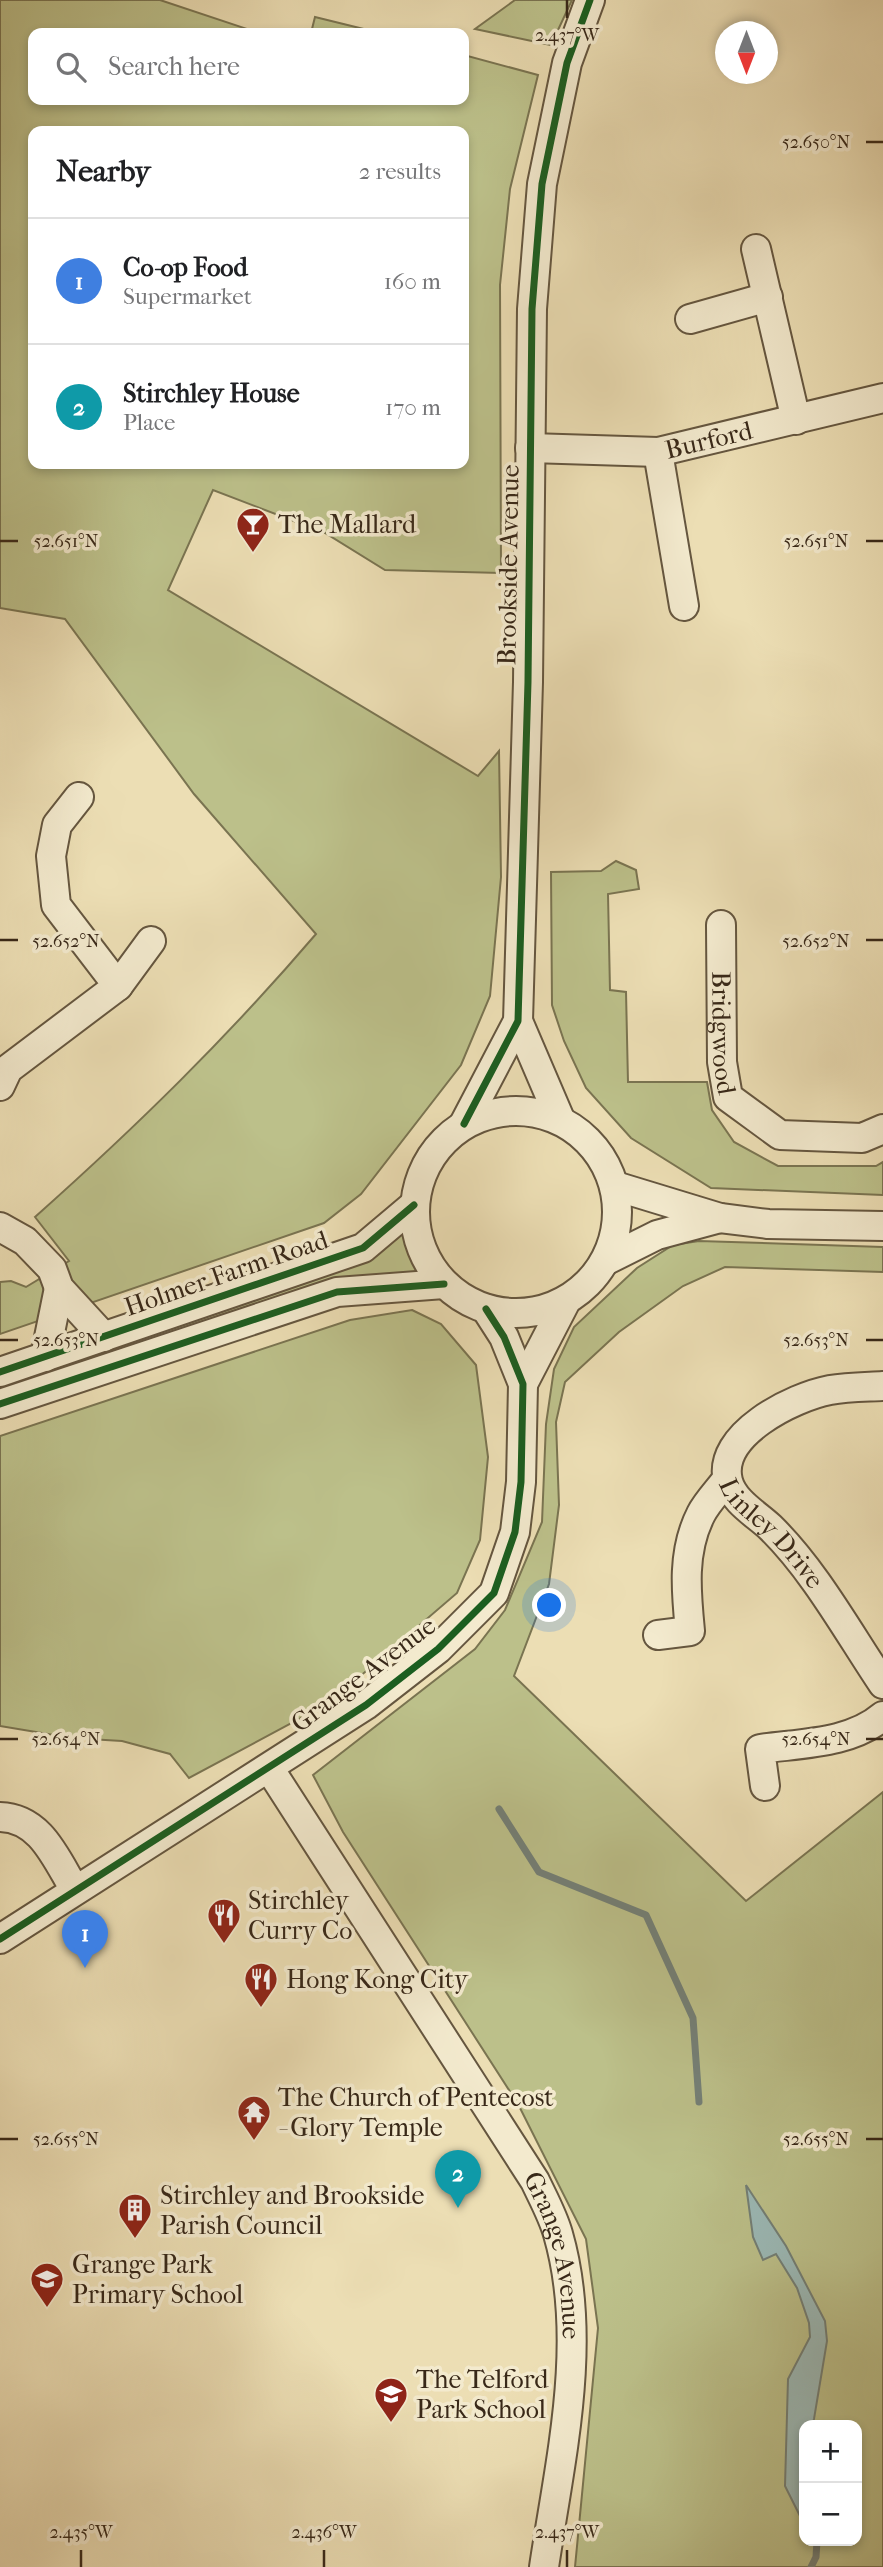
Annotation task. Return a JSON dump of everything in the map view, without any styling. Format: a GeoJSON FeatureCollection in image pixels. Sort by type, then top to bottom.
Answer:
{"type":"FeatureCollection","features":[{"type":"Feature","properties":{"kind":"street","name":"Brookside Avenue"},"geometry":{"type":"LineString","coordinates":[[560,1119],[518,1021],[524,856],[531,309],[542,184],[566,63],[590,0]]}},
{"type":"Feature","properties":{"kind":"street"},"geometry":{"type":"LineString","coordinates":[[756,249],[796,420]]}},
{"type":"Feature","properties":{"kind":"street"},"geometry":{"type":"LineString","coordinates":[[690,319],[768,297]]}},
{"type":"Feature","properties":{"kind":"street","name":"Burford"},"geometry":{"type":"LineString","coordinates":[[530,448],[658,452],[883,398]]}},
{"type":"Feature","properties":{"kind":"street"},"geometry":{"type":"LineString","coordinates":[[658,452],[684,606]]}},
{"type":"Feature","properties":{"kind":"street"},"geometry":{"type":"LineString","coordinates":[[79,797],[57,825],[51,856],[55,905],[118,986]]}},
{"type":"Feature","properties":{"kind":"street","name":"Bridgwood"},"geometry":{"type":"LineString","coordinates":[[722,925],[722,1062],[727,1097],[780,1135],[862,1138],[883,1129]]}},
{"type":"Feature","properties":{"kind":"street"},"geometry":{"type":"LineString","coordinates":[[0,1086],[8,1069],[118,986],[151,941]]}},
{"type":"Feature","properties":{"kind":"street","name":"Brookside Avenue"},"geometry":{"type":"LineString","coordinates":[[464,1124],[518,1021]]}},
{"type":"Feature","properties":{"kind":"street"},"geometry":{"type":"LineString","coordinates":[[528,1110],[560,1119],[595,1147],[615,1186],[617,1230],[607,1259],[584,1288],[566,1301],[540,1311],[513,1314],[486,1309],[464,1299],[444,1284],[427,1261],[420,1243],[414,1205],[422,1173],[439,1145],[464,1124],[495,1112],[528,1110]]}},
{"type":"Feature","properties":{"kind":"street"},"geometry":{"type":"LineString","coordinates":[[615,1186],[720,1218],[768,1224],[883,1226]]}},
{"type":"Feature","properties":{"kind":"street","name":"Holmer Farm Road"},"geometry":{"type":"LineString","coordinates":[[0,1372],[363,1248],[414,1205]]}},
{"type":"Feature","properties":{"kind":"street"},"geometry":{"type":"LineString","coordinates":[[607,1259],[657,1235],[720,1218]]}},
{"type":"Feature","properties":{"kind":"street"},"geometry":{"type":"LineString","coordinates":[[0,1227],[25,1241],[52,1269],[59,1288],[104,1337]]}},
{"type":"Feature","properties":{"kind":"street","name":"Holmer Farm Road"},"geometry":{"type":"LineString","coordinates":[[0,1404],[337,1292],[444,1284]]}},
{"type":"Feature","properties":{"kind":"street"},"geometry":{"type":"LineString","coordinates":[[45,1357],[59,1288]]}},
{"type":"Feature","properties":{"kind":"street","name":"Grange Avenue"},"geometry":{"type":"LineString","coordinates":[[523,1384],[566,1301]]}},
{"type":"Feature","properties":{"kind":"street","name":"Grange Avenue"},"geometry":{"type":"LineString","coordinates":[[0,1938],[366,1705],[438,1648],[494,1593],[515,1532],[521,1482],[523,1384],[504,1337],[486,1309]]}},
{"type":"Feature","properties":{"kind":"street","name":"Linley Drive"},"geometry":{"type":"LineString","coordinates":[[883,1386],[828,1391],[766,1414],[735,1446],[726,1465],[732,1492],[773,1530],[807,1573],[883,1684]]}},
{"type":"Feature","properties":{"kind":"street"},"geometry":{"type":"LineString","coordinates":[[658,1634],[690,1631],[685,1586],[690,1541],[702,1511],[727,1479]]}},
{"type":"Feature","properties":{"kind":"street"},"geometry":{"type":"LineString","coordinates":[[765,1786],[760,1749],[842,1738],[869,1728],[883,1716]]}},
{"type":"Feature","properties":{"kind":"street","name":"Grange Avenue"},"geometry":{"type":"LineString","coordinates":[[269,1768],[535,2180],[558,2233],[568,2284],[572,2328],[564,2428],[544,2567]]}},
{"type":"Feature","properties":{"kind":"street"},"geometry":{"type":"LineString","coordinates":[[0,1817],[17,1818],[42,1835],[75,1890]]}},
{"type":"Feature","properties":{"kind":"green space"},"geometry":{"type":"Polygon","coordinates":[[[0,0],[160,0],[244,28],[28,28],[28,105],[469,105],[469,56],[538,75],[510,189],[500,285],[501,573],[385,570],[325,533],[213,490],[168,590],[478,776],[499,751],[501,877],[490,996],[461,1065],[361,1194],[324,1223],[0,1334],[0,1282],[11,1281],[26,1287],[69,1261],[35,1217],[180,1080],[316,934],[194,794],[65,619],[0,608],[0,0]]]}},
{"type":"Feature","properties":{"kind":"green space"},"geometry":{"type":"Polygon","coordinates":[[[515,0],[572,0],[551,45],[475,29],[515,0]]]}},
{"type":"Feature","properties":{"kind":"green space"},"geometry":{"type":"Polygon","coordinates":[[[315,17],[360,28],[312,28],[315,17]]]}},
{"type":"Feature","properties":{"kind":"green space"},"geometry":{"type":"Polygon","coordinates":[[[616,861],[636,870],[639,889],[608,894],[610,990],[626,992],[628,1082],[707,1082],[712,1110],[734,1142],[778,1166],[876,1166],[883,1162],[883,1195],[711,1188],[631,1138],[586,1088],[564,1041],[552,1005],[551,872],[601,871],[616,861]]]}},
{"type":"Feature","properties":{"kind":"green space"},"geometry":{"type":"Polygon","coordinates":[[[402,1230],[420,1271],[352,1280],[0,1396],[0,1381],[402,1230]]]}},
{"type":"Feature","properties":{"kind":"green space"},"geometry":{"type":"Polygon","coordinates":[[[699,1241],[883,1247],[883,1272],[725,1267],[683,1286],[619,1332],[565,1382],[556,1422],[559,1505],[549,1584],[514,1676],[746,1901],[883,1792],[883,2567],[575,2567],[598,2328],[586,2239],[518,2104],[343,1832],[313,1775],[475,1649],[505,1610],[542,1522],[546,1424],[554,1369],[574,1327],[637,1268],[673,1245],[699,1241]]]}},
{"type":"Feature","properties":{"kind":"green space"},"geometry":{"type":"Polygon","coordinates":[[[412,1310],[441,1324],[476,1365],[488,1457],[480,1540],[457,1593],[329,1703],[189,1778],[170,1754],[122,1741],[72,1738],[0,1726],[0,1436],[350,1320],[412,1310]]]}},
{"type":"Feature","properties":{"kind":"water"},"geometry":{"type":"Polygon","coordinates":[[[746,2185],[786,2246],[825,2321],[827,2341],[814,2419],[799,2420],[799,2514],[785,2486],[788,2379],[810,2337],[809,2323],[797,2288],[776,2254],[763,2260],[753,2237],[746,2185]]]}},
{"type":"Feature","properties":{"kind":"waterway"},"geometry":{"type":"LineString","coordinates":[[499,1809],[539,1872],[646,1915],[693,2018],[699,2102]]}},
{"type":"Feature","properties":{"kind":"waterway"},"geometry":{"type":"LineString","coordinates":[[811,2567],[816,2557],[817,2546]]}},
{"type":"Feature","properties":{"kind":"cycle path"},"geometry":{"type":"LineString","coordinates":[[464,1124],[518,1021],[528,682],[532,309],[542,184],[567,63],[590,0]]}},
{"type":"Feature","properties":{"kind":"cycle path"},"geometry":{"type":"LineString","coordinates":[[0,1372],[363,1248],[414,1205]]}},
{"type":"Feature","properties":{"kind":"cycle path"},"geometry":{"type":"LineString","coordinates":[[0,1404],[337,1292],[444,1284]]}},
{"type":"Feature","properties":{"kind":"cycle path"},"geometry":{"type":"LineString","coordinates":[[0,1939],[366,1705],[438,1649],[494,1593],[515,1532],[521,1482],[523,1384],[504,1337],[486,1309]]}},
{"type":"Feature","properties":{"kind":"place","name":"The Mallard"},"geometry":{"type":"Point","coordinates":[253,554]}},
{"type":"Feature","properties":{"kind":"place","name":"Stirchley Curry Co"},"geometry":{"type":"Point","coordinates":[224,1945]}},
{"type":"Feature","properties":{"kind":"place","name":"Co-op Food"},"geometry":{"type":"Point","coordinates":[85,1968]}},
{"type":"Feature","properties":{"kind":"place","name":"Hong Kong City"},"geometry":{"type":"Point","coordinates":[261,2009]}},
{"type":"Feature","properties":{"kind":"place","name":"The Church of Pentecost - Glory Temple"},"geometry":{"type":"Point","coordinates":[254,2142]}},
{"type":"Feature","properties":{"kind":"place","name":"Stirchley House"},"geometry":{"type":"Point","coordinates":[458,2208]}},
{"type":"Feature","properties":{"kind":"place","name":"Stirchley and Brookside Parish Council"},"geometry":{"type":"Point","coordinates":[135,2240]}},
{"type":"Feature","properties":{"kind":"place","name":"Grange Park Primary School"},"geometry":{"type":"Point","coordinates":[47,2309]}},
{"type":"Feature","properties":{"kind":"place","name":"The Telford Park School"},"geometry":{"type":"Point","coordinates":[391,2424]}}]}
